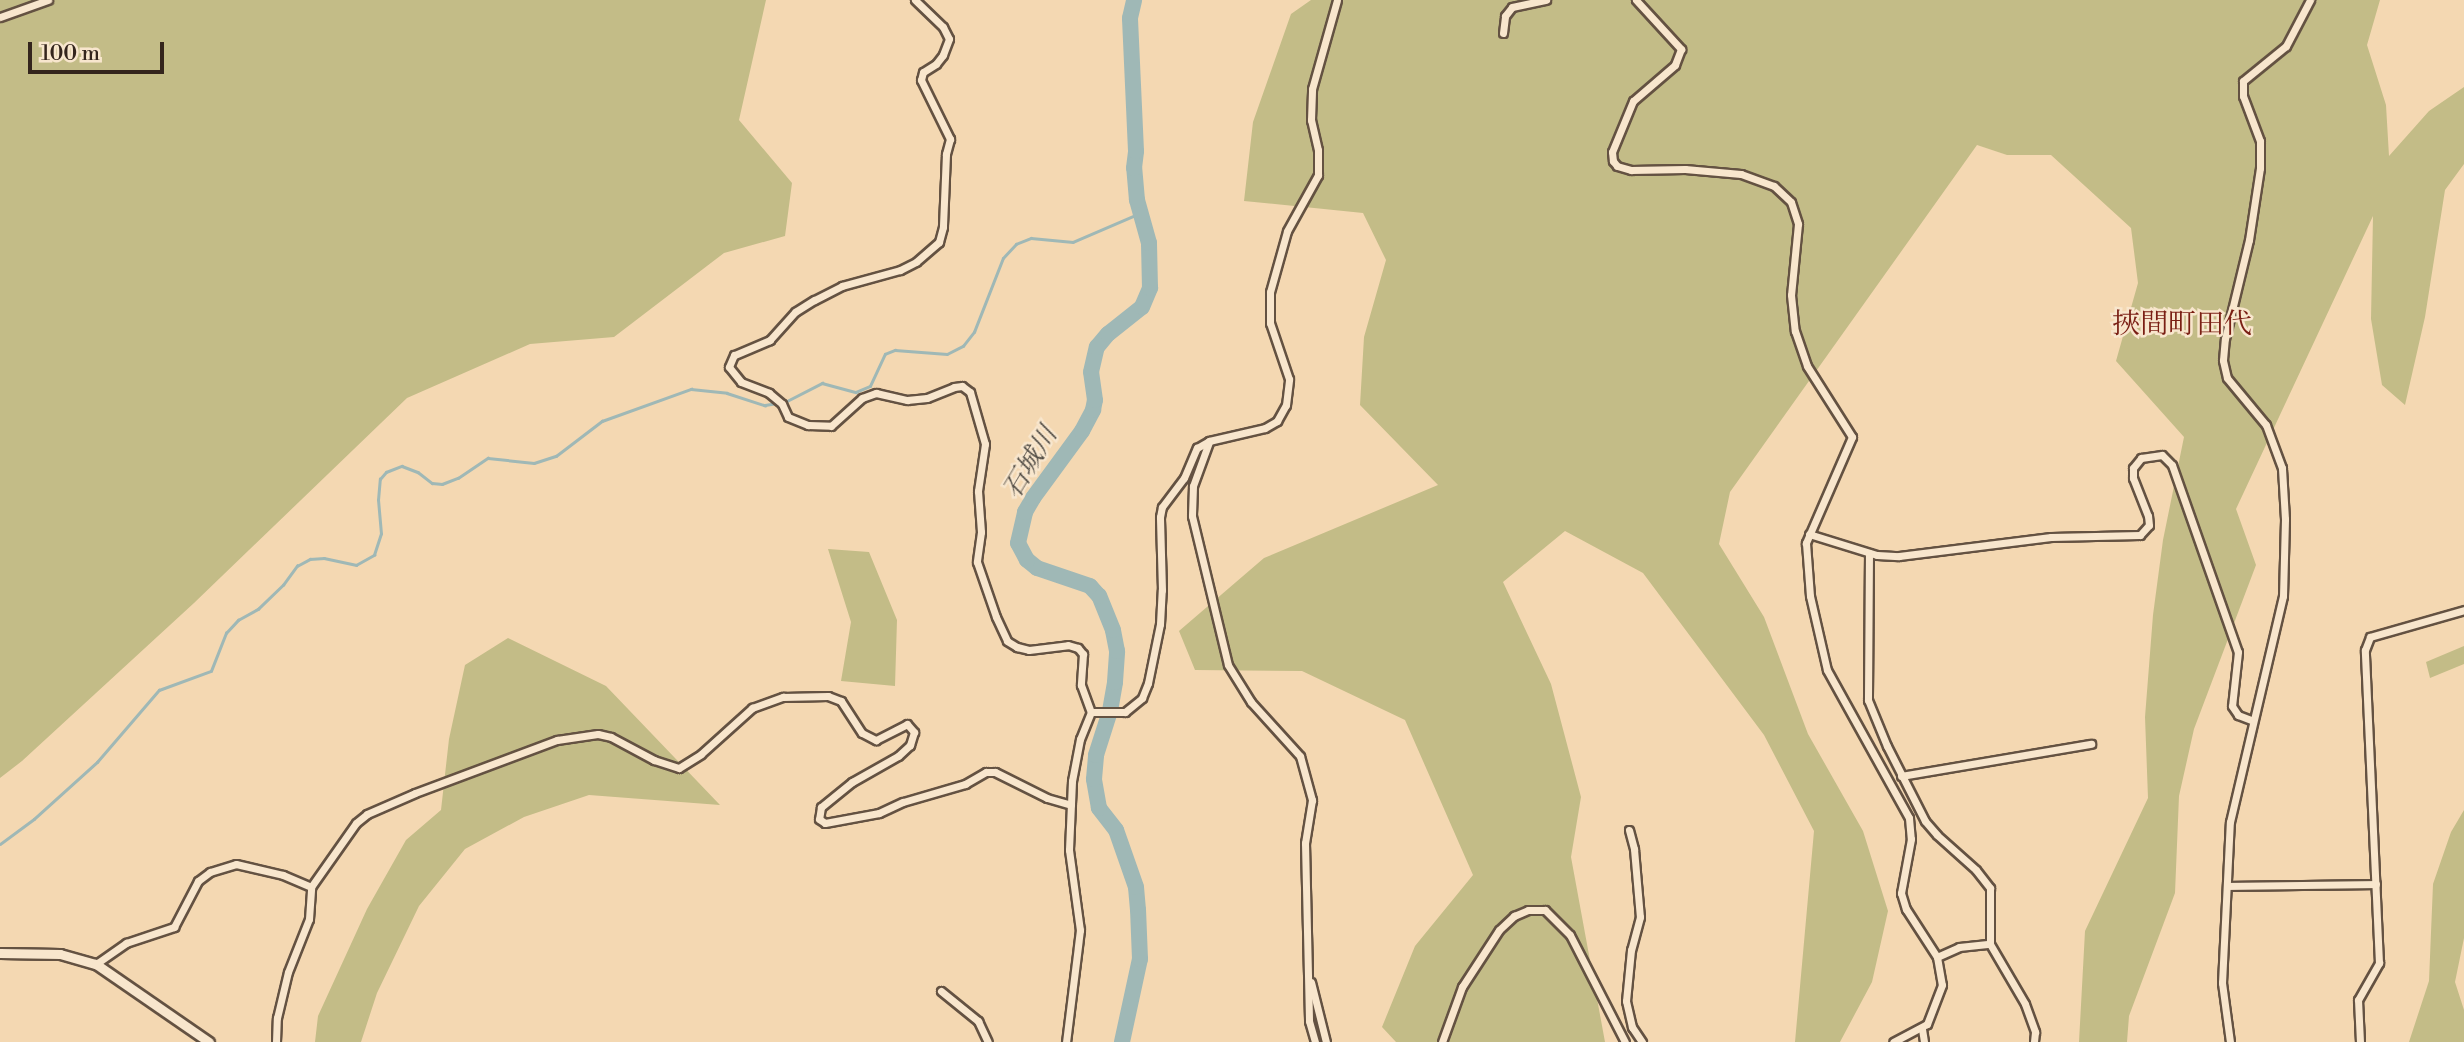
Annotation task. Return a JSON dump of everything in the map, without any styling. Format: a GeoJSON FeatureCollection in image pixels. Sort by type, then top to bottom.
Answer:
{"type":"FeatureCollection","features":[{"type":"Feature","properties":{"kind":"street"},"geometry":{"type":"LineString","coordinates":[[0,18],[48,0]]}},
{"type":"Feature","properties":{"kind":"street"},"geometry":{"type":"LineString","coordinates":[[915,0],[943,27],[949,39],[943,55],[936,64],[923,72],[921,80],[950,139],[946,154],[943,227],[939,242],[916,262],[900,270],[842,286],[814,300],[795,312],[770,340],[734,355],[729,367],[741,382],[769,393],[782,404],[788,417],[808,425],[831,426],[862,398],[876,393],[907,400],[928,398],[954,387],[962,386],[970,392],[985,444],[978,491],[981,532],[977,562],[984,588],[1007,641],[1029,650],[1068,645],[1079,648],[1083,654],[1081,685],[1092,712],[1080,739],[1071,805],[1069,850],[1080,930],[1066,1042]]}},
{"type":"Feature","properties":{"kind":"street"},"geometry":{"type":"LineString","coordinates":[[1092,712],[1125,712],[1142,698],[1154,656],[1162,590],[1160,517],[1162,508],[1184,478],[1197,448],[1209,441],[1265,428],[1277,421],[1286,405],[1289,379],[1270,323],[1270,292],[1287,231],[1318,176],[1320,167],[1311,120],[1312,89],[1337,0]]}},
{"type":"Feature","properties":{"kind":"street"},"geometry":{"type":"LineString","coordinates":[[1503,33],[1505,16],[1512,7],[1546,0]]}},
{"type":"Feature","properties":{"kind":"street"},"geometry":{"type":"LineString","coordinates":[[1636,0],[1681,50],[1675,65],[1633,101],[1612,152],[1616,166],[1741,174],[1767,182],[1783,192],[1797,215],[1797,244],[1791,295],[1795,331],[1818,387],[1852,437],[1806,543],[1810,596],[1827,670],[1909,818],[1911,839],[1901,893],[1906,909],[1937,957],[1941,985],[1927,1024],[1893,1042]]}},
{"type":"Feature","properties":{"kind":"street"},"geometry":{"type":"LineString","coordinates":[[2230,1042],[2222,983],[2230,822],[2251,720],[2283,596],[2285,519],[2282,468],[2266,425],[2227,378],[2223,360],[2225,338],[2249,240],[2260,168],[2260,141],[2243,96],[2243,81],[2286,47],[2310,0]]}},
{"type":"Feature","properties":{"kind":"street"},"geometry":{"type":"LineString","coordinates":[[1209,441],[1193,486],[1192,516],[1228,665],[1251,702],[1300,756],[1312,800],[1305,842],[1309,1021],[1315,1042]]}},
{"type":"Feature","properties":{"kind":"street"},"geometry":{"type":"LineString","coordinates":[[1809,534],[1869,553],[1899,556],[2051,537],[2140,535],[2149,525],[2133,478],[2133,468],[2141,458],[2162,455],[2172,465],[2238,652],[2232,706],[2238,715],[2251,720]]}},
{"type":"Feature","properties":{"kind":"street"},"geometry":{"type":"LineString","coordinates":[[1869,553],[1868,700],[1901,775],[1937,835],[1986,880],[1991,896],[1990,944],[2025,1004],[2035,1032],[2034,1042]]}},
{"type":"Feature","properties":{"kind":"street"},"geometry":{"type":"LineString","coordinates":[[2360,1042],[2358,1000],[2379,962],[2365,650],[2370,637],[2464,610]]}},
{"type":"Feature","properties":{"kind":"street"},"geometry":{"type":"LineString","coordinates":[[276,1042],[277,1018],[288,972],[309,919],[310,887],[356,823],[367,814],[415,793],[544,744],[580,735],[611,737],[654,760],[679,768],[701,754],[752,708],[783,697],[828,696],[841,701],[862,733],[876,740],[907,724],[914,732],[909,745],[898,756],[852,782],[821,807],[819,818],[825,823],[879,813],[903,802],[965,784],[986,772],[995,772],[1047,797],[1071,805]]}},
{"type":"Feature","properties":{"kind":"street"},"geometry":{"type":"LineString","coordinates":[[1901,775],[2091,744]]}},
{"type":"Feature","properties":{"kind":"street"},"geometry":{"type":"LineString","coordinates":[[1629,830],[1634,849],[1640,917],[1631,950],[1626,1001],[1632,1027],[1642,1042]]}},
{"type":"Feature","properties":{"kind":"street"},"geometry":{"type":"LineString","coordinates":[[96,964],[126,943],[174,927],[198,881],[210,872],[236,864],[283,875],[310,887]]}},
{"type":"Feature","properties":{"kind":"street"},"geometry":{"type":"LineString","coordinates":[[2228,886],[2376,884]]}},
{"type":"Feature","properties":{"kind":"street"},"geometry":{"type":"LineString","coordinates":[[1441,1042],[1462,987],[1499,930],[1514,916],[1528,910],[1545,910],[1570,935],[1625,1042]]}},
{"type":"Feature","properties":{"kind":"street"},"geometry":{"type":"LineString","coordinates":[[1937,957],[1959,947],[1990,944]]}},
{"type":"Feature","properties":{"kind":"street"},"geometry":{"type":"LineString","coordinates":[[0,953],[60,954],[96,964],[209,1042]]}},
{"type":"Feature","properties":{"kind":"street"},"geometry":{"type":"LineString","coordinates":[[1308,968],[1326,1042]]}},
{"type":"Feature","properties":{"kind":"street"},"geometry":{"type":"LineString","coordinates":[[941,991],[978,1021],[988,1042]]}},
{"type":"Feature","properties":{"kind":"street"},"geometry":{"type":"LineString","coordinates":[[1922,1029],[1924,1042]]}},
{"type":"Feature","properties":{"kind":"shaded area"},"geometry":{"type":"Polygon","coordinates":[[[0,0],[766,0],[739,120],[792,183],[785,236],[724,253],[614,337],[530,344],[407,398],[194,603],[22,761],[0,778],[0,0]]]}},
{"type":"Feature","properties":{"kind":"shaded area"},"geometry":{"type":"Polygon","coordinates":[[[1311,0],[2380,0],[2367,45],[2386,105],[2389,156],[2429,111],[2464,87],[2464,164],[2445,190],[2425,317],[2405,405],[2382,385],[2371,319],[2373,216],[2236,509],[2256,565],[2194,729],[2179,796],[2175,893],[2129,1016],[2127,1042],[2079,1042],[2085,931],[2148,798],[2145,717],[2153,615],[2163,540],[2184,437],[2116,361],[2138,283],[2131,228],[2051,155],[2007,155],[1977,145],[1730,492],[1719,544],[1764,617],[1808,734],[1863,831],[1888,911],[1872,982],[1840,1042],[1795,1042],[1814,831],[1764,735],[1643,573],[1565,531],[1503,582],[1551,684],[1581,797],[1571,857],[1605,1042],[1396,1042],[1382,1027],[1415,946],[1473,875],[1405,720],[1302,671],[1195,670],[1179,631],[1264,558],[1438,485],[1360,405],[1364,337],[1386,260],[1363,213],[1244,201],[1253,122],[1291,14],[1311,0]]]}},
{"type":"Feature","properties":{"kind":"shaded area"},"geometry":{"type":"Polygon","coordinates":[[[828,549],[869,552],[897,620],[895,686],[841,681],[851,622],[828,549]]]}},
{"type":"Feature","properties":{"kind":"shaded area"},"geometry":{"type":"Polygon","coordinates":[[[508,638],[606,686],[720,805],[589,795],[524,817],[465,849],[419,906],[377,993],[361,1042],[315,1042],[318,1016],[367,909],[406,840],[441,810],[449,739],[465,665],[508,638]]]}},
{"type":"Feature","properties":{"kind":"shaded area"},"geometry":{"type":"Polygon","coordinates":[[[2464,646],[2464,664],[2430,678],[2426,662],[2464,646]]]}},
{"type":"Feature","properties":{"kind":"shaded area"},"geometry":{"type":"Polygon","coordinates":[[[2464,810],[2464,938],[2455,982],[2464,1010],[2464,1042],[2409,1042],[2429,981],[2433,884],[2451,832],[2464,810]]]}},
{"type":"Feature","properties":{"kind":"waterway","name":"石城川"},"geometry":{"type":"LineString","coordinates":[[1122,1042],[1140,959],[1136,887],[1116,830],[1099,808],[1094,779],[1096,755],[1110,711],[1115,682],[1117,651],[1113,630],[1099,596],[1090,586],[1037,568],[1027,560],[1018,543],[1025,512],[1082,431],[1093,410],[1095,400],[1091,372],[1097,347],[1108,334],[1142,307],[1150,288],[1149,243],[1137,200],[1134,168],[1136,151],[1130,18],[1134,0]]}},
{"type":"Feature","properties":{"kind":"waterway"},"geometry":{"type":"LineString","coordinates":[[0,844],[34,819],[97,762],[159,690],[211,671],[226,633],[238,620],[258,609],[283,585],[297,566],[310,559],[324,558],[356,565],[374,555],[381,534],[378,500],[380,479],[386,472],[402,466],[418,472],[432,483],[442,484],[458,478],[488,458],[534,463],[556,456],[602,421],[691,389],[727,393],[765,405],[785,402],[822,383],[856,392],[870,386],[885,354],[895,350],[947,354],[963,346],[974,332],[1003,258],[1016,244],[1031,238],[1073,242],[1140,213]]}},
{"type":"Feature","properties":{"kind":"district","name":"挾間町田代"},"geometry":{"type":"Point","coordinates":[2182,325]}}]}
